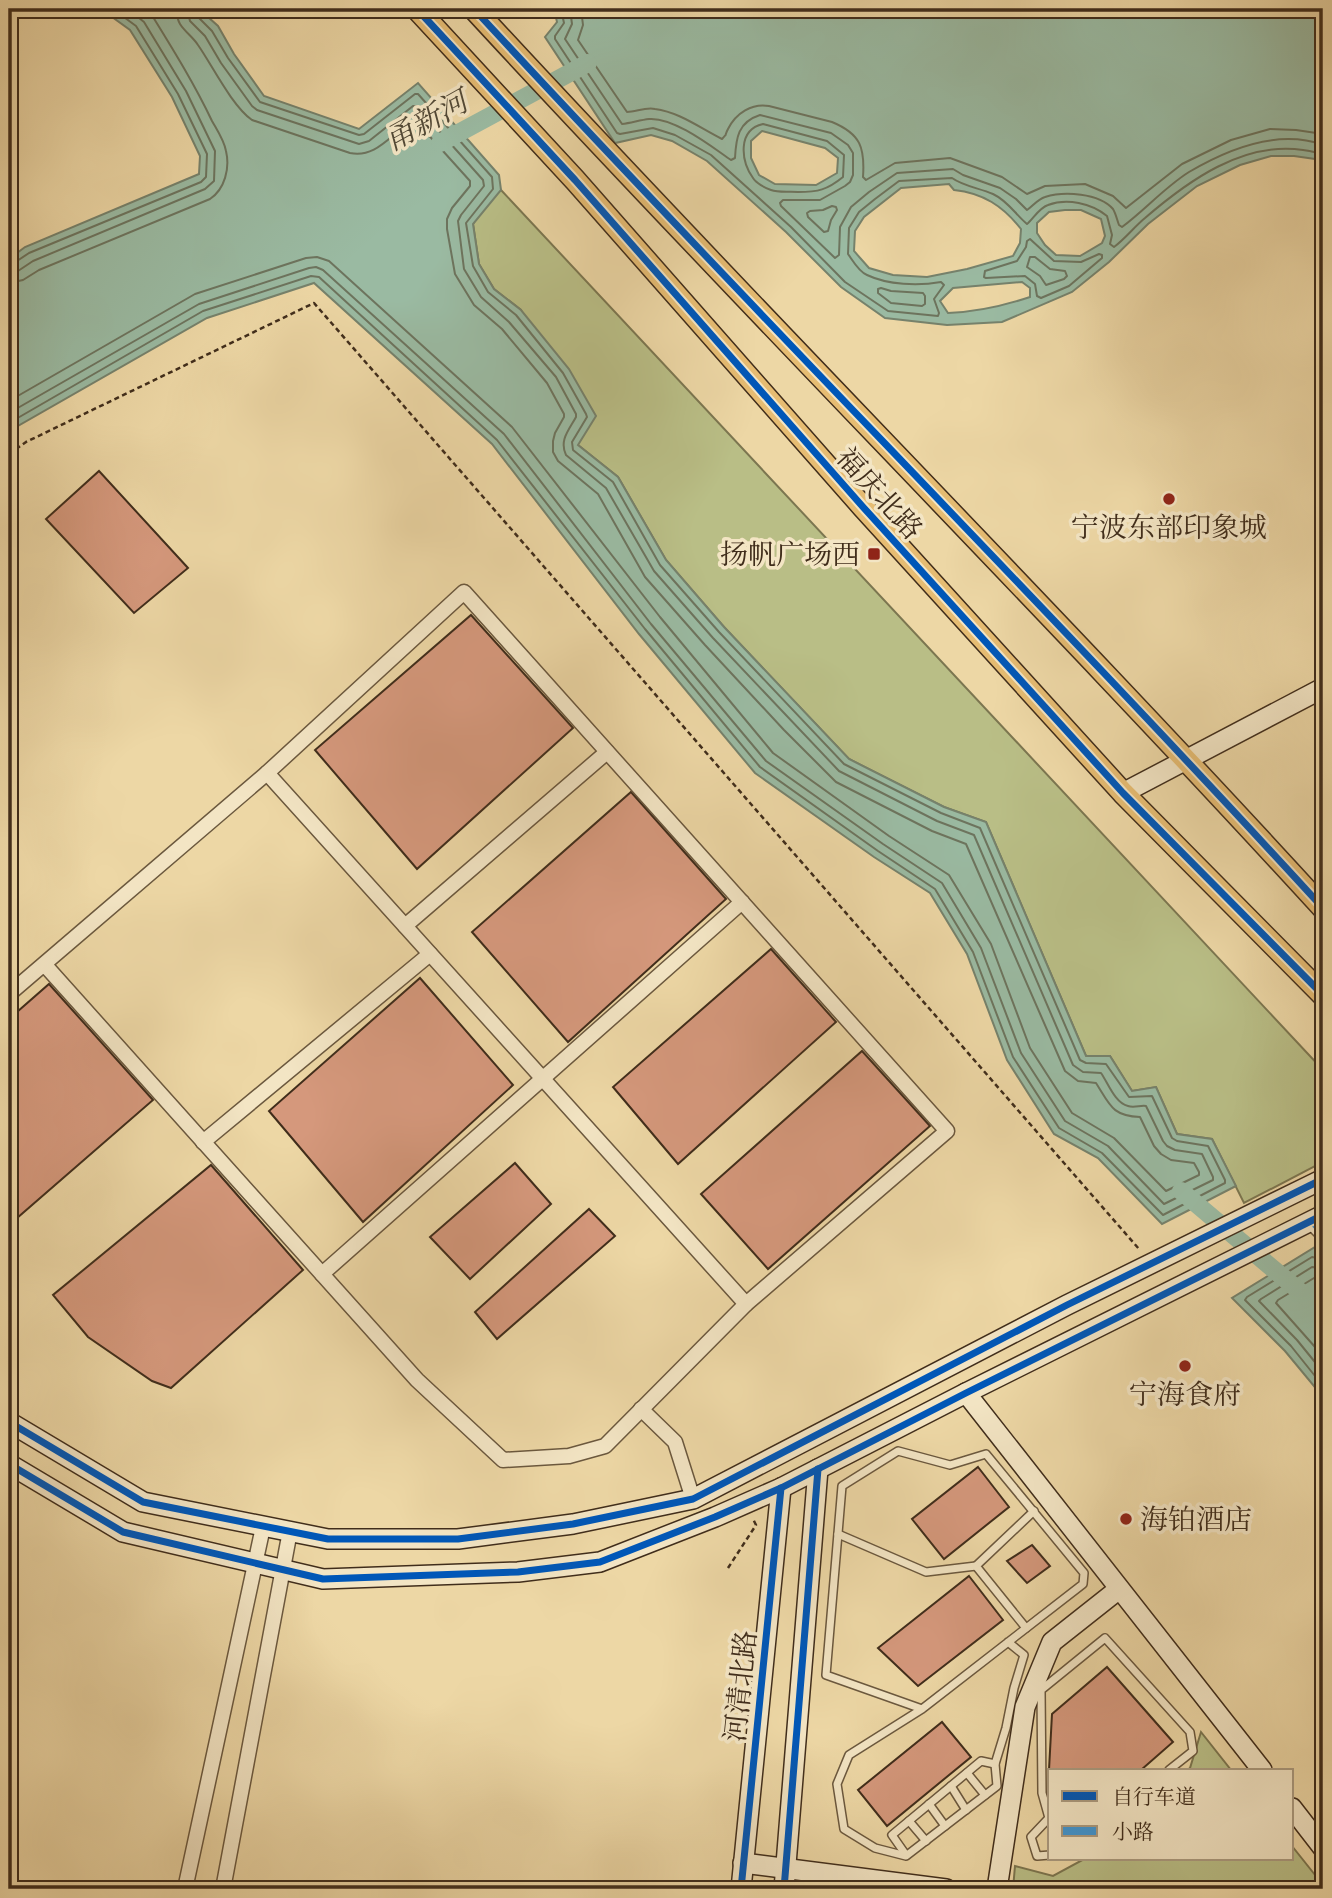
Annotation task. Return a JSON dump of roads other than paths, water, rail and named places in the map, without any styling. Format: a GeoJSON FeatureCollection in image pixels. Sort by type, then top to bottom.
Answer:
{"type":"FeatureCollection","features":[{"type":"Feature","properties":{"kind":"main road","name":"福庆北路"},"geometry":{"type":"LineString","coordinates":[[417,9],[575,180],[863,507],[1123,793],[1323,995]]}},
{"type":"Feature","properties":{"kind":"main road","name":"福庆北路"},"geometry":{"type":"LineString","coordinates":[[474,9],[605,151],[1186,759],[1323,908]]}},
{"type":"Feature","properties":{"kind":"main road"},"geometry":{"type":"LineString","coordinates":[[1123,793],[1323,688]]}},
{"type":"Feature","properties":{"kind":"main road"},"geometry":{"type":"LineString","coordinates":[[9,1422],[143,1502],[328,1539],[458,1539],[573,1524],[694,1499],[1067,1305],[1323,1180]]}},
{"type":"Feature","properties":{"kind":"main road"},"geometry":{"type":"LineString","coordinates":[[9,1464],[122,1532],[323,1579],[518,1572],[600,1562],[781,1488],[1286,1234],[1319,1224]]}},
{"type":"Feature","properties":{"kind":"main road"},"geometry":{"type":"LineString","coordinates":[[966,1393],[1261,1769]]}},
{"type":"Feature","properties":{"kind":"main road","name":"河清北路"},"geometry":{"type":"LineString","coordinates":[[785,1879],[818,1469]]}},
{"type":"Feature","properties":{"kind":"main road","name":"河清北路"},"geometry":{"type":"LineString","coordinates":[[741,1889],[781,1488]]}},
{"type":"Feature","properties":{"kind":"main road"},"geometry":{"type":"LineString","coordinates":[[997,1889],[1025,1707],[1038,1685],[1052,1642],[1119,1589]]}},
{"type":"Feature","properties":{"kind":"main road"},"geometry":{"type":"LineString","coordinates":[[1294,1811],[1323,1848]]}},
{"type":"Feature","properties":{"kind":"main road"},"geometry":{"type":"LineString","coordinates":[[743,1863],[785,1879],[946,1889]]}},
{"type":"Feature","properties":{"kind":"street"},"geometry":{"type":"LineString","coordinates":[[9,994],[44,964],[267,773],[464,592],[947,1131],[746,1304],[605,1446],[569,1456],[503,1460],[417,1380],[44,964]]}},
{"type":"Feature","properties":{"kind":"street"},"geometry":{"type":"LineString","coordinates":[[405,926],[607,752]]}},
{"type":"Feature","properties":{"kind":"street"},"geometry":{"type":"LineString","coordinates":[[267,773],[746,1304]]}},
{"type":"Feature","properties":{"kind":"street"},"geometry":{"type":"LineString","coordinates":[[321,1274],[742,902]]}},
{"type":"Feature","properties":{"kind":"street"},"geometry":{"type":"LineString","coordinates":[[203,1142],[430,954]]}},
{"type":"Feature","properties":{"kind":"street"},"geometry":{"type":"LineString","coordinates":[[642,1409],[675,1442],[694,1499]]}},
{"type":"Feature","properties":{"kind":"street"},"geometry":{"type":"LineString","coordinates":[[185,1889],[263,1527]]}},
{"type":"Feature","properties":{"kind":"street"},"geometry":{"type":"LineString","coordinates":[[223,1889],[290,1531]]}},
{"type":"Feature","properties":{"kind":"lane"},"geometry":{"type":"LineString","coordinates":[[906,1856],[874,1848],[845,1829],[838,1784],[849,1755],[922,1709],[1083,1584],[1084,1573],[986,1454],[950,1465],[898,1451],[842,1486],[826,1675],[922,1709]]}},
{"type":"Feature","properties":{"kind":"lane"},"geometry":{"type":"LineString","coordinates":[[838,1534],[926,1572],[976,1566],[1034,1511]]}},
{"type":"Feature","properties":{"kind":"lane"},"geometry":{"type":"LineString","coordinates":[[976,1566],[1026,1628]]}},
{"type":"Feature","properties":{"kind":"lane"},"geometry":{"type":"LineString","coordinates":[[1038,1685],[1105,1638],[1190,1732],[1193,1751],[1170,1769]]}},
{"type":"Feature","properties":{"kind":"lane"},"geometry":{"type":"LineString","coordinates":[[1008,1642],[1024,1655],[1038,1685],[1042,1793],[1048,1812]]}},
{"type":"Feature","properties":{"kind":"lane"},"geometry":{"type":"LineString","coordinates":[[906,1856],[997,1786],[995,1764],[1024,1655]]}},
{"type":"Feature","properties":{"kind":"lane"},"geometry":{"type":"LineString","coordinates":[[906,1856],[892,1835],[981,1761],[995,1764]]}},
{"type":"Feature","properties":{"kind":"lane"},"geometry":{"type":"LineString","coordinates":[[967,1773],[985,1795]]}},
{"type":"Feature","properties":{"kind":"lane"},"geometry":{"type":"LineString","coordinates":[[951,1786],[966,1810]]}},
{"type":"Feature","properties":{"kind":"lane"},"geometry":{"type":"LineString","coordinates":[[929,1804],[945,1826]]}},
{"type":"Feature","properties":{"kind":"lane"},"geometry":{"type":"LineString","coordinates":[[1048,1820],[1031,1837],[1037,1856],[1048,1855]]}},
{"type":"Feature","properties":{"kind":"lane"},"geometry":{"type":"LineString","coordinates":[[909,1821],[926,1841]]}},
{"type":"Feature","properties":{"kind":"water"},"geometry":{"type":"Polygon","coordinates":[[[101,9],[199,9],[218,26],[264,96],[359,129],[418,83],[499,175],[501,190],[473,224],[479,264],[494,289],[521,310],[569,369],[596,416],[578,445],[618,477],[666,560],[724,627],[849,759],[944,807],[986,822],[1086,1056],[1110,1056],[1132,1091],[1156,1087],[1177,1134],[1212,1139],[1236,1186],[1162,1224],[1098,1158],[1054,1134],[1007,1060],[967,954],[930,893],[755,773],[639,634],[492,444],[314,283],[207,318],[9,431],[9,259],[25,247],[199,174],[200,156],[172,97],[130,30],[101,9]]]}},
{"type":"Feature","properties":{"kind":"water"},"geometry":{"type":"Polygon","coordinates":[[[554,9],[1323,9],[1323,163],[1294,156],[1271,156],[1240,165],[1197,186],[1148,224],[1109,262],[1072,292],[1002,322],[947,325],[885,318],[841,287],[786,232],[707,161],[672,141],[651,135],[615,143],[545,37],[557,22],[554,9]],[[762,131],[751,141],[751,158],[759,175],[775,184],[816,185],[837,173],[838,158],[825,148],[762,131]],[[949,184],[901,188],[864,217],[855,231],[854,251],[869,268],[893,275],[927,277],[1013,256],[1020,243],[1021,229],[992,202],[974,194],[954,190],[949,184]],[[1081,210],[1049,212],[1037,223],[1037,233],[1056,255],[1080,256],[1102,243],[1105,236],[1101,219],[1081,210]],[[1022,282],[953,288],[940,301],[948,313],[989,308],[1030,297],[1030,288],[1022,282]]]}},
{"type":"Feature","properties":{"kind":"water"},"geometry":{"type":"Polygon","coordinates":[[[1315,1247],[1323,1254],[1323,1397],[1285,1351],[1232,1298],[1315,1247]]]}},
{"type":"Feature","properties":{"kind":"waterway","name":"甬新河"},"geometry":{"type":"LineString","coordinates":[[440,143],[588,63]]}},
{"type":"Feature","properties":{"kind":"waterway"},"geometry":{"type":"LineString","coordinates":[[1181,1191],[1323,1311]]}},
{"type":"Feature","properties":{"kind":"place","name":"宁波东部印象城"},"geometry":{"type":"Point","coordinates":[1169,499]}},
{"type":"Feature","properties":{"kind":"place","name":"扬帆广场西"},"geometry":{"type":"Point","coordinates":[874,554]}},
{"type":"Feature","properties":{"kind":"place","name":"宁海食府"},"geometry":{"type":"Point","coordinates":[1185,1366]}},
{"type":"Feature","properties":{"kind":"place","name":"海铂酒店"},"geometry":{"type":"Point","coordinates":[1126,1519]}}]}
